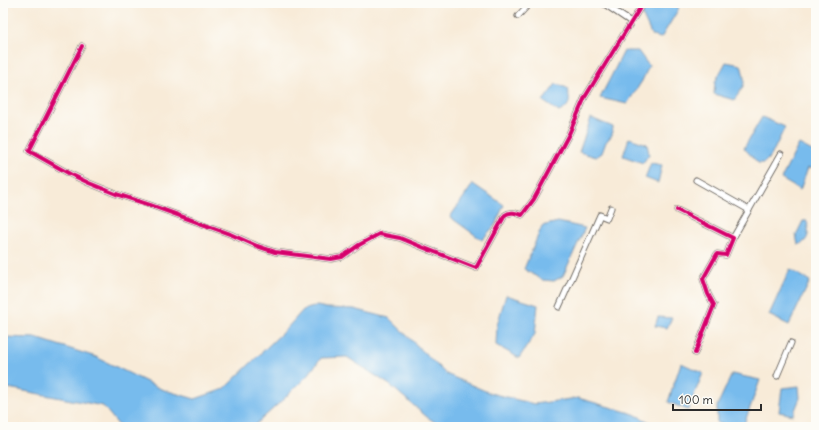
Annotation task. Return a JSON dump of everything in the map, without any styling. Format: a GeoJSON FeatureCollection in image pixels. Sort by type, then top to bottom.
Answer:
{"type":"FeatureCollection","features":[{"type":"Feature","properties":{"kind":"street"},"geometry":{"type":"LineString","coordinates":[[518,16],[530,3]]}},
{"type":"Feature","properties":{"kind":"street"},"geometry":{"type":"LineString","coordinates":[[603,3],[631,22]]}},
{"type":"Feature","properties":{"kind":"street"},"geometry":{"type":"LineString","coordinates":[[82,46],[29,151],[89,183],[230,234],[275,252],[331,259],[342,258],[359,245],[379,234],[400,238],[427,250],[476,268],[505,215],[512,212],[522,215],[534,199],[569,134],[585,98],[643,3]]}},
{"type":"Feature","properties":{"kind":"street"},"geometry":{"type":"LineString","coordinates":[[695,353],[714,305],[703,280],[717,254],[726,255],[733,238],[781,154]]}},
{"type":"Feature","properties":{"kind":"street"},"geometry":{"type":"LineString","coordinates":[[696,180],[749,210]]}},
{"type":"Feature","properties":{"kind":"street"},"geometry":{"type":"LineString","coordinates":[[559,307],[600,215],[607,218],[611,208]]}},
{"type":"Feature","properties":{"kind":"street"},"geometry":{"type":"LineString","coordinates":[[677,210],[733,238]]}},
{"type":"Feature","properties":{"kind":"street"},"geometry":{"type":"LineString","coordinates":[[777,376],[791,343]]}},
{"type":"Feature","properties":{"kind":"water"},"geometry":{"type":"Polygon","coordinates":[[[648,3],[679,3],[678,10],[661,38],[652,36],[641,12],[648,3]]]}},
{"type":"Feature","properties":{"kind":"water"},"geometry":{"type":"Polygon","coordinates":[[[624,51],[638,51],[649,66],[642,81],[627,104],[600,98],[624,51]]]}},
{"type":"Feature","properties":{"kind":"water"},"geometry":{"type":"Polygon","coordinates":[[[726,62],[741,65],[744,76],[743,87],[734,100],[714,94],[715,82],[726,62]]]}},
{"type":"Feature","properties":{"kind":"water"},"geometry":{"type":"Polygon","coordinates":[[[556,84],[567,88],[569,99],[568,105],[559,112],[543,101],[556,84]]]}},
{"type":"Feature","properties":{"kind":"water"},"geometry":{"type":"Polygon","coordinates":[[[762,117],[785,127],[771,156],[764,163],[758,163],[744,148],[762,117]]]}},
{"type":"Feature","properties":{"kind":"water"},"geometry":{"type":"Polygon","coordinates":[[[591,118],[613,127],[612,135],[606,142],[602,153],[596,157],[579,152],[591,118]]]}},
{"type":"Feature","properties":{"kind":"water"},"geometry":{"type":"Polygon","coordinates":[[[629,138],[647,144],[649,154],[643,163],[623,156],[629,138]]]}},
{"type":"Feature","properties":{"kind":"water"},"geometry":{"type":"Polygon","coordinates":[[[799,144],[816,153],[816,169],[808,168],[800,190],[781,179],[799,144]]]}},
{"type":"Feature","properties":{"kind":"water"},"geometry":{"type":"Polygon","coordinates":[[[651,163],[662,165],[658,183],[645,178],[651,163]]]}},
{"type":"Feature","properties":{"kind":"water"},"geometry":{"type":"Polygon","coordinates":[[[473,184],[504,205],[495,225],[482,240],[450,217],[473,184]]]}},
{"type":"Feature","properties":{"kind":"water"},"geometry":{"type":"Polygon","coordinates":[[[803,221],[807,221],[808,236],[805,241],[798,245],[796,235],[803,221]]]}},
{"type":"Feature","properties":{"kind":"water"},"geometry":{"type":"Polygon","coordinates":[[[558,222],[585,228],[563,276],[554,281],[542,280],[524,269],[542,226],[558,222]]]}},
{"type":"Feature","properties":{"kind":"water"},"geometry":{"type":"Polygon","coordinates":[[[790,269],[810,281],[789,325],[769,315],[790,269]]]}},
{"type":"Feature","properties":{"kind":"water"},"geometry":{"type":"Polygon","coordinates":[[[506,295],[538,305],[535,334],[519,358],[496,345],[497,325],[506,295]]]}},
{"type":"Feature","properties":{"kind":"water"},"geometry":{"type":"Polygon","coordinates":[[[317,306],[326,308],[354,309],[389,318],[446,374],[490,393],[534,404],[578,398],[634,414],[655,425],[656,427],[441,426],[427,417],[390,385],[347,357],[321,358],[308,375],[253,427],[120,427],[103,406],[3,387],[3,337],[36,338],[96,357],[161,389],[195,399],[224,389],[287,328],[303,310],[317,306]]]}},
{"type":"Feature","properties":{"kind":"water"},"geometry":{"type":"Polygon","coordinates":[[[658,317],[672,318],[667,328],[655,326],[658,317]]]}},
{"type":"Feature","properties":{"kind":"water"},"geometry":{"type":"Polygon","coordinates":[[[681,363],[703,373],[688,410],[668,402],[681,363]]]}},
{"type":"Feature","properties":{"kind":"water"},"geometry":{"type":"Polygon","coordinates":[[[732,374],[760,380],[743,427],[734,427],[717,423],[717,406],[732,374]]]}},
{"type":"Feature","properties":{"kind":"water"},"geometry":{"type":"Polygon","coordinates":[[[799,386],[800,398],[793,415],[779,412],[782,388],[799,386]]]}},
{"type":"Feature","properties":{"kind":"cycle path"},"geometry":{"type":"LineString","coordinates":[[82,46],[29,151],[89,183],[230,234],[275,252],[331,259],[342,257],[359,245],[379,234],[400,238],[476,268],[505,215],[511,213],[522,215],[534,199],[569,134],[585,97],[643,3]]}},
{"type":"Feature","properties":{"kind":"cycle path"},"geometry":{"type":"LineString","coordinates":[[677,210],[733,238],[726,255],[717,254],[703,279],[708,294],[714,305],[695,353]]}}]}
